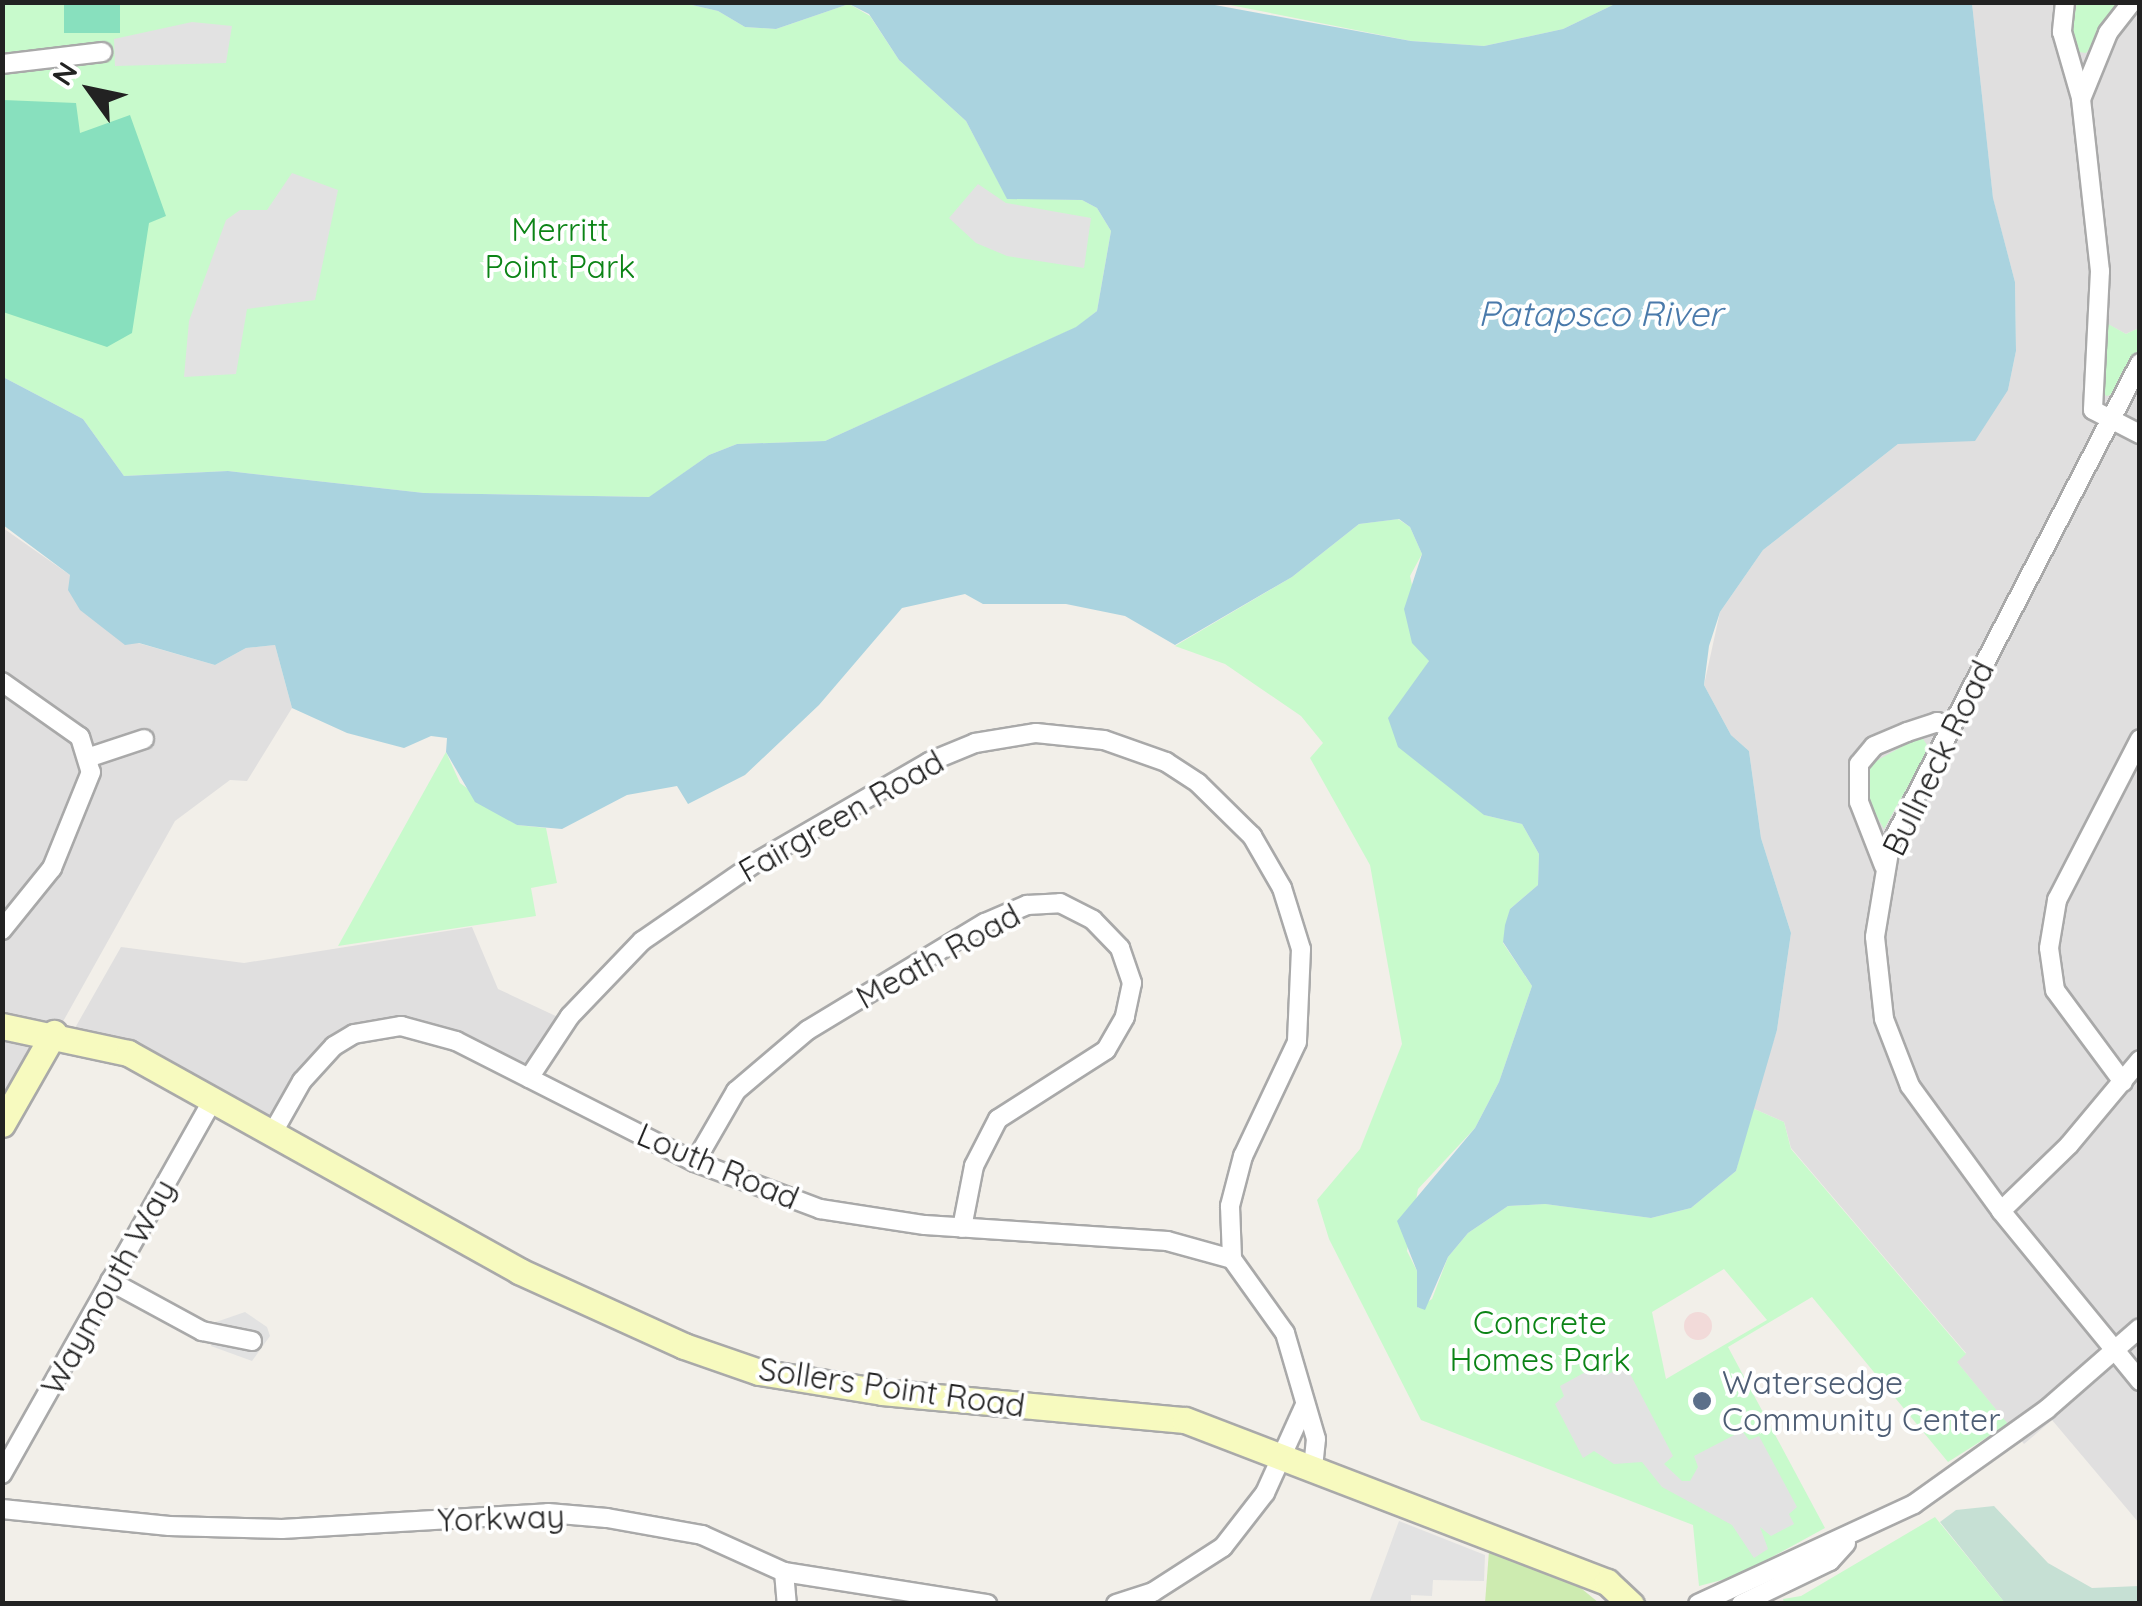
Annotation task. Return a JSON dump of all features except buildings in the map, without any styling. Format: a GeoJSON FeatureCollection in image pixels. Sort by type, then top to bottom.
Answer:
{"type":"FeatureCollection","features":[{"type":"Feature","properties":{"kind":"main road","name":"Sollers Point Road"},"geometry":{"type":"LineString","coordinates":[[2,1026],[54,1033],[128,1053],[616,1320],[759,1372],[971,1402],[1159,1415],[1314,1469],[1590,1580],[1607,1582],[1631,1604]]}},
{"type":"Feature","properties":{"kind":"main road"},"geometry":{"type":"LineString","coordinates":[[2,1124],[54,1033]]}},
{"type":"Feature","properties":{"kind":"main road"},"geometry":{"type":"LineString","coordinates":[[1590,1580],[1608,1604]]}},
{"type":"Feature","properties":{"kind":"street"},"geometry":{"type":"LineString","coordinates":[[2065,2],[2062,32],[2081,99],[2100,271],[2093,410],[2140,434]]}},
{"type":"Feature","properties":{"kind":"street"},"geometry":{"type":"LineString","coordinates":[[2081,99],[2108,32],[2132,2]]}},
{"type":"Feature","properties":{"kind":"street"},"geometry":{"type":"LineString","coordinates":[[2,64],[102,52]]}},
{"type":"Feature","properties":{"kind":"street","name":"Bullneck Road"},"geometry":{"type":"LineString","coordinates":[[2140,363],[1950,728],[1884,866],[1877,982],[1896,1059],[1937,1129],[2140,1382]]}},
{"type":"Feature","properties":{"kind":"street"},"geometry":{"type":"LineString","coordinates":[[2,682],[64,722],[90,758],[90,784],[52,868],[2,930]]}},
{"type":"Feature","properties":{"kind":"street"},"geometry":{"type":"LineString","coordinates":[[1884,866],[1859,802],[1859,764],[1874,746],[1907,732],[1936,722],[1950,728]]}},
{"type":"Feature","properties":{"kind":"street","name":"Fairgreen Road"},"geometry":{"type":"LineString","coordinates":[[529,1078],[570,1016],[642,940],[879,788],[1004,736],[1104,740],[1182,772],[1252,836],[1282,888],[1300,949],[1297,1042],[1234,1180],[1232,1258]]}},
{"type":"Feature","properties":{"kind":"street"},"geometry":{"type":"LineString","coordinates":[[90,758],[144,739]]}},
{"type":"Feature","properties":{"kind":"street"},"geometry":{"type":"LineString","coordinates":[[2123,1082],[2066,1010],[2055,990],[2049,948],[2057,900],[2140,739]]}},
{"type":"Feature","properties":{"kind":"street","name":"Meath Road"},"geometry":{"type":"LineString","coordinates":[[695,1162],[736,1091],[808,1030],[998,917],[1028,904],[1060,903],[1093,920],[1120,948],[1132,983],[1125,1017],[1106,1050],[998,1119],[974,1166],[962,1228]]}},
{"type":"Feature","properties":{"kind":"street","name":"Louth Road"},"geometry":{"type":"LineString","coordinates":[[272,1134],[317,1062],[354,1034],[377,1028],[423,1028],[695,1162],[820,1209],[962,1228],[1167,1240],[1232,1258]]}},
{"type":"Feature","properties":{"kind":"street"},"geometry":{"type":"LineString","coordinates":[[2000,1211],[2140,1060]]}},
{"type":"Feature","properties":{"kind":"street","name":"Waymouth Way"},"geometry":{"type":"LineString","coordinates":[[2,1474],[213,1100]]}},
{"type":"Feature","properties":{"kind":"street"},"geometry":{"type":"LineString","coordinates":[[1232,1258],[1284,1333],[1316,1439],[1314,1469]]}},
{"type":"Feature","properties":{"kind":"street"},"geometry":{"type":"LineString","coordinates":[[110,1281],[202,1330],[252,1341]]}},
{"type":"Feature","properties":{"kind":"street"},"geometry":{"type":"LineString","coordinates":[[1698,1604],[1850,1539],[1974,1464],[2140,1328]]}},
{"type":"Feature","properties":{"kind":"street"},"geometry":{"type":"LineString","coordinates":[[1116,1604],[1153,1592],[1207,1560],[1265,1493],[1284,1458],[1306,1400]]}},
{"type":"Feature","properties":{"kind":"street","name":"Yorkway"},"geometry":{"type":"LineString","coordinates":[[2,1509],[168,1526],[282,1528],[548,1513],[702,1535],[784,1572],[987,1604]]}},
{"type":"Feature","properties":{"kind":"street"},"geometry":{"type":"LineString","coordinates":[[1741,1604],[1830,1560],[1850,1539]]}},
{"type":"Feature","properties":{"kind":"street"},"geometry":{"type":"LineString","coordinates":[[784,1572],[787,1604]]}},
{"type":"Feature","properties":{"kind":"shaded area"},"geometry":{"type":"Polygon","coordinates":[[[1972,3],[2139,3],[2139,328],[2126,334],[2102,321],[2118,392],[2139,347],[2139,1523],[2052,1420],[2024,1444],[1956,1361],[1966,1353],[1791,1148],[1784,1122],[1752,1108],[1777,1030],[1791,933],[1761,838],[1749,751],[1731,735],[1704,685],[1720,612],[1763,550],[1898,444],[2008,390],[2016,351],[2015,282],[1993,199],[1972,3]]]}},
{"type":"Feature","properties":{"kind":"shaded area"},"geometry":{"type":"Polygon","coordinates":[[[192,22],[232,26],[226,63],[115,66],[114,39],[192,22]]]}},
{"type":"Feature","properties":{"kind":"shaded area"},"geometry":{"type":"Polygon","coordinates":[[[292,173],[338,190],[315,300],[247,309],[236,374],[184,377],[189,321],[226,220],[240,210],[267,210],[292,173]]]}},
{"type":"Feature","properties":{"kind":"shaded area"},"geometry":{"type":"Polygon","coordinates":[[[978,184],[1006,203],[1091,218],[1084,268],[1007,256],[976,243],[949,218],[978,184]]]}},
{"type":"Feature","properties":{"kind":"shaded area"},"geometry":{"type":"Polygon","coordinates":[[[3,528],[70,575],[138,643],[215,665],[246,648],[275,645],[292,708],[247,781],[230,780],[175,821],[3,1129],[3,528]]]}},
{"type":"Feature","properties":{"kind":"shaded area"},"geometry":{"type":"Polygon","coordinates":[[[472,927],[498,989],[560,1018],[526,1064],[404,1018],[374,1022],[348,1030],[265,1119],[107,1036],[75,1028],[121,947],[244,963],[472,927]]]}},
{"type":"Feature","properties":{"kind":"shaded area"},"geometry":{"type":"Polygon","coordinates":[[[245,1312],[267,1327],[270,1336],[252,1361],[211,1346],[216,1322],[245,1312]]]}},
{"type":"Feature","properties":{"kind":"shaded area"},"geometry":{"type":"Polygon","coordinates":[[[1698,1312],[1708,1316],[1712,1326],[1708,1336],[1698,1340],[1688,1336],[1684,1326],[1688,1316],[1698,1312]]]}},
{"type":"Feature","properties":{"kind":"shaded area"},"geometry":{"type":"Polygon","coordinates":[[[1600,1364],[1606,1375],[1626,1366],[1673,1456],[1664,1464],[1682,1481],[1690,1481],[1698,1467],[1694,1456],[1742,1431],[1749,1440],[1759,1436],[1797,1507],[1789,1514],[1794,1524],[1771,1536],[1760,1527],[1768,1549],[1754,1558],[1732,1525],[1662,1487],[1642,1462],[1614,1464],[1594,1451],[1583,1458],[1555,1404],[1564,1396],[1560,1386],[1600,1364]]]}},
{"type":"Feature","properties":{"kind":"shaded area"},"geometry":{"type":"Polygon","coordinates":[[[1399,1521],[1485,1555],[1484,1581],[1433,1580],[1432,1596],[1411,1595],[1411,1603],[1369,1603],[1399,1521]]]}},
{"type":"Feature","properties":{"kind":"green space","name":"Merritt Point Park"},"geometry":{"type":"Polygon","coordinates":[[[679,2],[718,11],[745,27],[776,29],[849,4],[870,16],[899,60],[966,121],[1007,198],[1082,200],[1097,208],[1111,231],[1097,311],[1077,327],[825,441],[737,444],[709,455],[650,497],[424,493],[228,471],[124,476],[83,419],[3,377],[2,3],[679,2]]]}},
{"type":"Feature","properties":{"kind":"green space"},"geometry":{"type":"Polygon","coordinates":[[[64,3],[120,3],[120,33],[64,33],[64,3]]]}},
{"type":"Feature","properties":{"kind":"green space"},"geometry":{"type":"Polygon","coordinates":[[[1220,3],[1617,3],[1563,29],[1484,46],[1411,41],[1220,3]]]}},
{"type":"Feature","properties":{"kind":"green space"},"geometry":{"type":"Polygon","coordinates":[[[2077,3],[2123,3],[2086,53],[2079,52],[2071,32],[2077,3]]]}},
{"type":"Feature","properties":{"kind":"green space"},"geometry":{"type":"Polygon","coordinates":[[[3,100],[76,103],[80,133],[130,115],[166,216],[149,223],[132,333],[107,347],[3,312],[3,100]]]}},
{"type":"Feature","properties":{"kind":"green space"},"geometry":{"type":"Polygon","coordinates":[[[2101,320],[2126,334],[2139,328],[2139,347],[2118,392],[2107,396],[2100,392],[2101,320]]]}},
{"type":"Feature","properties":{"kind":"green space","name":"Concrete Homes Park"},"geometry":{"type":"Polygon","coordinates":[[[1398,519],[1410,527],[1422,554],[1410,576],[1429,661],[1412,688],[1484,815],[1522,824],[1539,854],[1538,885],[1510,909],[1503,943],[1532,986],[1499,1082],[1475,1128],[1418,1189],[1407,1251],[1417,1271],[1418,1308],[1432,1299],[1448,1257],[1468,1233],[1508,1206],[1545,1204],[1651,1218],[1691,1208],[1736,1171],[1752,1108],[1784,1122],[1791,1149],[1966,1354],[1957,1362],[2008,1424],[1948,1462],[1812,1297],[1728,1347],[1825,1528],[1737,1576],[1699,1586],[1693,1525],[1421,1420],[1329,1239],[1317,1200],[1360,1149],[1402,1044],[1370,865],[1310,758],[1323,743],[1301,716],[1225,664],[1175,646],[1292,577],[1359,524],[1398,519]],[[1724,1269],[1652,1312],[1666,1379],[1767,1320],[1724,1269]]]}},
{"type":"Feature","properties":{"kind":"green space"},"geometry":{"type":"Polygon","coordinates":[[[1921,736],[1929,748],[1884,829],[1864,794],[1869,765],[1921,736]]]}},
{"type":"Feature","properties":{"kind":"green space"},"geometry":{"type":"Polygon","coordinates":[[[446,752],[460,783],[517,825],[546,828],[557,883],[531,888],[536,916],[338,946],[446,752]]]}},
{"type":"Feature","properties":{"kind":"green space"},"geometry":{"type":"Polygon","coordinates":[[[1994,1506],[2048,1563],[2092,1588],[2139,1586],[2139,1603],[2005,1603],[1940,1522],[1956,1510],[1994,1506]]]}},
{"type":"Feature","properties":{"kind":"green space"},"geometry":{"type":"Polygon","coordinates":[[[1935,1517],[2005,1603],[1784,1603],[1783,1599],[1801,1596],[1935,1517]]]}},
{"type":"Feature","properties":{"kind":"green space"},"geometry":{"type":"Polygon","coordinates":[[[1489,1551],[1576,1584],[1599,1603],[1485,1603],[1489,1551]]]}},
{"type":"Feature","properties":{"kind":"water","name":"Patapsco River"},"geometry":{"type":"Polygon","coordinates":[[[679,2],[1204,3],[1411,41],[1484,46],[1563,29],[1617,3],[1972,3],[1993,198],[2015,282],[2016,351],[2008,390],[1975,441],[1898,444],[1763,550],[1720,612],[1709,646],[1704,685],[1731,735],[1749,751],[1761,838],[1791,933],[1777,1030],[1736,1171],[1691,1208],[1651,1218],[1545,1204],[1508,1206],[1468,1233],[1448,1257],[1425,1310],[1417,1307],[1417,1271],[1397,1221],[1475,1128],[1499,1082],[1532,986],[1503,942],[1505,925],[1510,909],[1538,885],[1539,854],[1522,824],[1484,815],[1398,747],[1388,718],[1429,661],[1412,643],[1404,609],[1422,554],[1410,527],[1399,519],[1359,524],[1292,577],[1175,645],[1125,616],[1066,604],[983,604],[965,594],[902,608],[819,705],[745,775],[688,804],[677,786],[627,795],[562,829],[517,825],[475,802],[446,752],[447,738],[431,736],[404,748],[347,733],[292,708],[275,645],[246,648],[215,665],[139,643],[125,645],[80,610],[68,590],[70,575],[3,525],[3,377],[83,419],[124,476],[228,471],[424,493],[649,497],[709,455],[737,444],[825,441],[1076,327],[1097,311],[1111,231],[1097,208],[1082,200],[1007,199],[966,121],[899,60],[869,14],[849,4],[776,29],[745,27],[718,11],[679,2]]]}},
{"type":"Feature","properties":{"kind":"place","name":"Watersedge Community Center"},"geometry":{"type":"Point","coordinates":[1702,1401]}}]}
